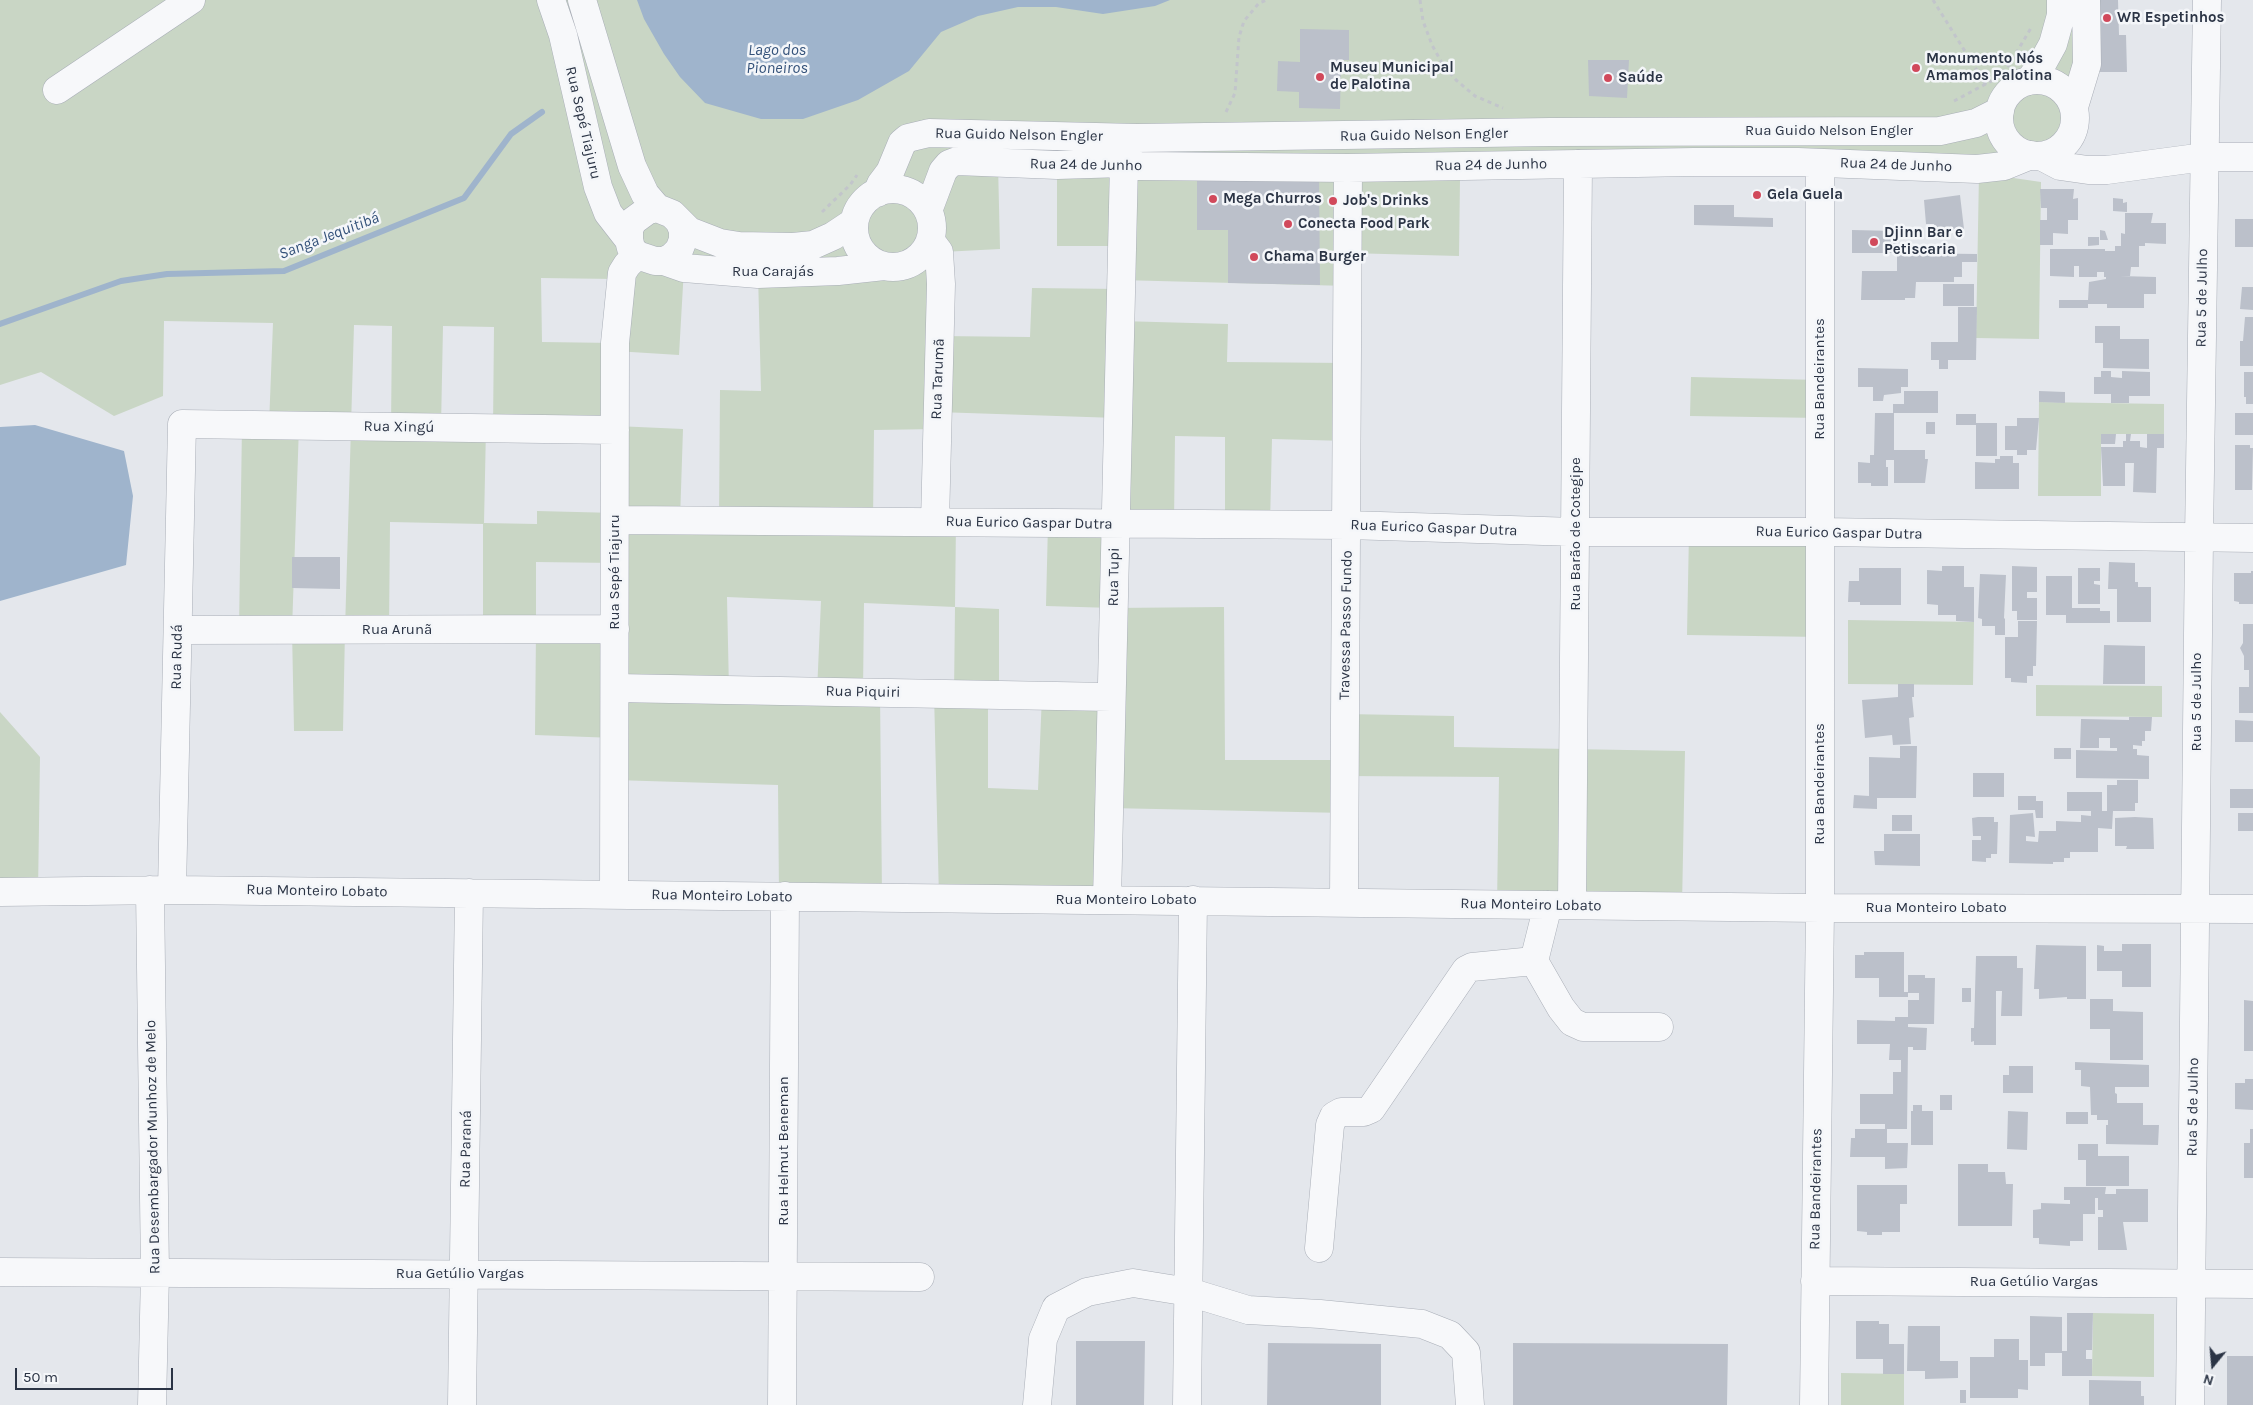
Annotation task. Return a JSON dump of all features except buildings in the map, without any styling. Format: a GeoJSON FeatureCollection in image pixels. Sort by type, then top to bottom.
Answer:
{"type":"FeatureCollection","features":[{"type":"Feature","properties":{"kind":"street"},"geometry":{"type":"LineString","coordinates":[[57,90],[191,0]]}},
{"type":"Feature","properties":{"kind":"street","name":"Rua Sepé Tiajuru"},"geometry":{"type":"LineString","coordinates":[[551,0],[563,35],[598,187],[608,213],[633,248],[622,273],[615,343],[614,894]]}},
{"type":"Feature","properties":{"kind":"street"},"geometry":{"type":"LineString","coordinates":[[582,0],[632,166],[645,194],[668,215],[682,230],[679,250],[664,262],[650,260],[633,248],[629,229],[633,221],[648,210],[668,215],[689,231],[710,240],[739,246],[813,245],[833,236],[854,222]]}},
{"type":"Feature","properties":{"kind":"street"},"geometry":{"type":"LineString","coordinates":[[2029,81],[2042,64],[2053,44],[2061,15],[2060,0]]}},
{"type":"Feature","properties":{"kind":"street"},"geometry":{"type":"LineString","coordinates":[[2036,155],[2052,153],[2069,139],[2087,64],[2086,0]]}},
{"type":"Feature","properties":{"kind":"street","name":"Rua 5 de Julho"},"geometry":{"type":"LineString","coordinates":[[2190,1405],[2207,0]]}},
{"type":"Feature","properties":{"kind":"street"},"geometry":{"type":"LineString","coordinates":[[2107,170],[2080,140],[2075,113],[2069,97],[2061,88],[2040,80],[2029,81],[2019,84],[2004,100],[2000,111],[2000,121],[2006,140],[2013,147],[2060,166],[2088,170],[2107,170],[2204,157],[2253,157]]}},
{"type":"Feature","properties":{"kind":"street","name":"Rua Guido Nelson Engler"},"geometry":{"type":"LineString","coordinates":[[878,193],[881,184],[890,172],[902,144],[908,138],[929,133],[1147,138],[1550,132],[1940,132],[1976,123],[2000,111]]}},
{"type":"Feature","properties":{"kind":"street","name":"Rua 24 de Junho"},"geometry":{"type":"LineString","coordinates":[[928,211],[943,171],[949,164],[957,161],[1057,165],[1124,163],[1140,166],[1348,168],[1578,164],[1820,163],[1976,169],[2004,166],[2036,155]]}},
{"type":"Feature","properties":{"kind":"street","name":"Rua Tupi"},"geometry":{"type":"LineString","coordinates":[[1106,900],[1124,163]]}},
{"type":"Feature","properties":{"kind":"street","name":"Rua Bandeirantes"},"geometry":{"type":"LineString","coordinates":[[1814,1405],[1820,908],[1820,163]]}},
{"type":"Feature","properties":{"kind":"street","name":"Rua Barão de Cotegipe"},"geometry":{"type":"LineString","coordinates":[[1534,960],[1560,905],[1576,532],[1578,164]]}},
{"type":"Feature","properties":{"kind":"street","name":"Travessa Passo Fundo"},"geometry":{"type":"LineString","coordinates":[[1344,902],[1348,168]]}},
{"type":"Feature","properties":{"kind":"street"},"geometry":{"type":"LineString","coordinates":[[887,190],[906,192],[922,203],[928,211],[931,222],[930,240],[923,253],[894,266],[873,262],[857,244],[854,222],[859,209],[867,200],[878,193],[887,190]]}},
{"type":"Feature","properties":{"kind":"street","name":"Rua Tarumã"},"geometry":{"type":"LineString","coordinates":[[930,240],[939,252],[941,284],[935,522]]}},
{"type":"Feature","properties":{"kind":"street","name":"Rua Carajás"},"geometry":{"type":"LineString","coordinates":[[664,262],[684,268],[758,274],[838,271],[894,266],[928,270],[941,284]]}},
{"type":"Feature","properties":{"kind":"street","name":"Rua Xingú"},"geometry":{"type":"LineString","coordinates":[[182,424],[615,430]]}},
{"type":"Feature","properties":{"kind":"street","name":"Rua Rudá"},"geometry":{"type":"LineString","coordinates":[[161,890],[178,630],[182,424]]}},
{"type":"Feature","properties":{"kind":"street","name":"Rua Eurico Gaspar Dutra"},"geometry":{"type":"LineString","coordinates":[[616,520],[1347,525],[1576,532],[1820,532],[2253,538]]}},
{"type":"Feature","properties":{"kind":"street","name":"Rua Arunã"},"geometry":{"type":"LineString","coordinates":[[178,630],[615,629]]}},
{"type":"Feature","properties":{"kind":"street","name":"Rua Piquiri"},"geometry":{"type":"LineString","coordinates":[[615,688],[1111,696]]}},
{"type":"Feature","properties":{"kind":"street","name":"Rua Monteiro Lobato"},"geometry":{"type":"LineString","coordinates":[[0,892],[161,890],[1820,908],[2253,909]]}},
{"type":"Feature","properties":{"kind":"street","name":"Rua Desembargador Munhoz de Melo"},"geometry":{"type":"LineString","coordinates":[[152,1405],[161,890]]}},
{"type":"Feature","properties":{"kind":"street","name":"Rua Paraná"},"geometry":{"type":"LineString","coordinates":[[462,1405],[469,893]]}},
{"type":"Feature","properties":{"kind":"street","name":"Rua Helmut Beneman"},"geometry":{"type":"LineString","coordinates":[[782,1405],[785,896]]}},
{"type":"Feature","properties":{"kind":"street"},"geometry":{"type":"LineString","coordinates":[[1187,1405],[1193,900]]}},
{"type":"Feature","properties":{"kind":"street"},"geometry":{"type":"LineString","coordinates":[[1319,1248],[1330,1125],[1334,1116],[1341,1112],[1364,1112],[1371,1109],[1466,970],[1472,967],[1534,960],[1561,1008],[1572,1022],[1584,1027],[1659,1027]]}},
{"type":"Feature","properties":{"kind":"street","name":"Rua Getúlio Vargas"},"geometry":{"type":"LineString","coordinates":[[0,1272],[920,1277]]}},
{"type":"Feature","properties":{"kind":"street","name":"Rua Getúlio Vargas"},"geometry":{"type":"LineString","coordinates":[[1815,1281],[2253,1284]]}},
{"type":"Feature","properties":{"kind":"street"},"geometry":{"type":"LineString","coordinates":[[1037,1405],[1043,1339],[1056,1308],[1086,1292],[1133,1283],[1188,1292],[1248,1310],[1320,1314],[1422,1324],[1450,1335],[1466,1352],[1470,1405]]}},
{"type":"Feature","properties":{"kind":"path"},"geometry":{"type":"LineString","coordinates":[[1222,114],[1227,111],[1235,93],[1239,36],[1244,21],[1254,8],[1267,0]]}},
{"type":"Feature","properties":{"kind":"path"},"geometry":{"type":"LineString","coordinates":[[1420,0],[1423,21],[1432,45],[1442,63],[1456,80],[1476,96],[1494,105],[1509,109]]}},
{"type":"Feature","properties":{"kind":"path"},"geometry":{"type":"LineString","coordinates":[[1933,0],[1986,85]]}},
{"type":"Feature","properties":{"kind":"path"},"geometry":{"type":"LineString","coordinates":[[1952,102],[1997,78],[2010,64],[2032,26]]}},
{"type":"Feature","properties":{"kind":"path"},"geometry":{"type":"LineString","coordinates":[[820,214],[850,185],[859,172]]}},
{"type":"Feature","properties":{"kind":"green space"},"geometry":{"type":"Polygon","coordinates":[[[0,0],[2086,0],[2073,127],[2068,138],[2051,151],[2040,154],[1460,179],[1459,256],[1348,253],[1348,286],[1120,280],[1121,246],[1057,246],[1057,165],[998,164],[1000,249],[923,253],[906,265],[928,270],[940,336],[1030,337],[1032,288],[1120,289],[1120,321],[1228,324],[1227,362],[1348,363],[1347,441],[1272,439],[1270,524],[1225,524],[1225,437],[1175,436],[1174,523],[1115,523],[1117,418],[937,412],[936,429],[874,430],[873,521],[956,522],[955,607],[864,603],[863,692],[880,692],[882,897],[779,896],[778,785],[614,780],[615,738],[535,735],[536,630],[483,630],[483,524],[390,522],[389,630],[345,630],[351,427],[299,426],[292,630],[239,630],[242,425],[269,425],[273,323],[164,321],[163,396],[114,416],[41,372],[0,385],[0,0]],[[684,268],[679,355],[615,351],[616,426],[683,429],[680,520],[719,520],[720,390],[761,391],[758,274],[684,268]],[[541,278],[542,342],[615,343],[615,279],[541,278]],[[354,325],[351,426],[391,427],[392,326],[354,325]],[[443,326],[441,427],[486,428],[484,523],[537,524],[537,511],[616,513],[615,430],[493,428],[494,327],[443,326]],[[536,562],[536,629],[615,629],[615,563],[536,562]],[[727,597],[729,690],[817,692],[821,601],[727,597]]]}},
{"type":"Feature","properties":{"kind":"green space"},"geometry":{"type":"Polygon","coordinates":[[[1979,173],[2041,182],[2039,339],[1976,338],[1979,173]]]}},
{"type":"Feature","properties":{"kind":"green space"},"geometry":{"type":"Polygon","coordinates":[[[1691,377],[1820,380],[1820,418],[1690,416],[1691,377]]]}},
{"type":"Feature","properties":{"kind":"green space"},"geometry":{"type":"Polygon","coordinates":[[[2039,402],[2164,404],[2164,434],[2101,434],[2101,496],[2038,496],[2039,402]]]}},
{"type":"Feature","properties":{"kind":"green space"},"geometry":{"type":"Polygon","coordinates":[[[1048,523],[1115,523],[1113,608],[1046,606],[1048,523]]]}},
{"type":"Feature","properties":{"kind":"green space"},"geometry":{"type":"Polygon","coordinates":[[[1689,532],[1820,532],[1821,637],[1687,635],[1689,532]]]}},
{"type":"Feature","properties":{"kind":"green space"},"geometry":{"type":"Polygon","coordinates":[[[955,607],[999,609],[999,695],[988,694],[988,788],[1038,790],[1042,695],[1111,697],[1113,608],[1224,607],[1225,760],[1345,760],[1345,714],[1454,716],[1454,747],[1685,751],[1682,906],[1497,904],[1499,777],[1345,776],[1345,813],[1109,808],[1107,900],[939,898],[934,693],[954,694],[955,607]]]}},
{"type":"Feature","properties":{"kind":"green space"},"geometry":{"type":"Polygon","coordinates":[[[1848,620],[1974,622],[1973,685],[1848,684],[1848,620]]]}},
{"type":"Feature","properties":{"kind":"green space"},"geometry":{"type":"Polygon","coordinates":[[[292,630],[345,630],[343,731],[294,731],[292,630]]]}},
{"type":"Feature","properties":{"kind":"green space"},"geometry":{"type":"Polygon","coordinates":[[[2036,685],[2162,686],[2162,717],[2036,716],[2036,685]]]}},
{"type":"Feature","properties":{"kind":"green space"},"geometry":{"type":"Polygon","coordinates":[[[0,712],[40,757],[38,892],[0,892],[0,712]]]}},
{"type":"Feature","properties":{"kind":"green space"},"geometry":{"type":"Polygon","coordinates":[[[2093,1313],[2154,1314],[2154,1377],[2092,1376],[2093,1313]]]}},
{"type":"Feature","properties":{"kind":"green space"},"geometry":{"type":"Polygon","coordinates":[[[1841,1373],[1904,1374],[1904,1405],[1841,1405],[1841,1373]]]}},
{"type":"Feature","properties":{"kind":"water","name":"Lago dos Pioneiros"},"geometry":{"type":"Polygon","coordinates":[[[637,0],[1170,0],[1155,6],[1103,14],[1056,7],[1018,7],[978,16],[941,32],[909,71],[858,100],[803,119],[761,119],[705,103],[680,77],[664,54],[644,19],[637,0]]]}},
{"type":"Feature","properties":{"kind":"water"},"geometry":{"type":"Polygon","coordinates":[[[35,425],[124,451],[133,496],[126,565],[0,601],[0,427],[35,425]]]}},
{"type":"Feature","properties":{"kind":"waterway","name":"Sanga Jequitibá"},"geometry":{"type":"LineString","coordinates":[[0,324],[121,281],[167,274],[284,271],[464,198],[511,134],[542,112]]}},
{"type":"Feature","properties":{"kind":"place","name":"WR Espetinhos"},"geometry":{"type":"Point","coordinates":[2107,18]}},
{"type":"Feature","properties":{"kind":"place","name":"Monumento Nós Amamos Palotina"},"geometry":{"type":"Point","coordinates":[1916,68]}},
{"type":"Feature","properties":{"kind":"place","name":"Museu Municipal de Palotina"},"geometry":{"type":"Point","coordinates":[1320,77]}},
{"type":"Feature","properties":{"kind":"place","name":"Saúde"},"geometry":{"type":"Point","coordinates":[1608,78]}},
{"type":"Feature","properties":{"kind":"place","name":"Gela Guela"},"geometry":{"type":"Point","coordinates":[1757,195]}},
{"type":"Feature","properties":{"kind":"place","name":"Mega Churros"},"geometry":{"type":"Point","coordinates":[1213,199]}},
{"type":"Feature","properties":{"kind":"place","name":"Job's Drinks"},"geometry":{"type":"Point","coordinates":[1333,201]}},
{"type":"Feature","properties":{"kind":"place","name":"Conecta Food Park"},"geometry":{"type":"Point","coordinates":[1288,224]}},
{"type":"Feature","properties":{"kind":"place","name":"Djinn Bar e Petiscaria"},"geometry":{"type":"Point","coordinates":[1874,242]}},
{"type":"Feature","properties":{"kind":"place","name":"Chama Burger"},"geometry":{"type":"Point","coordinates":[1254,257]}}]}
